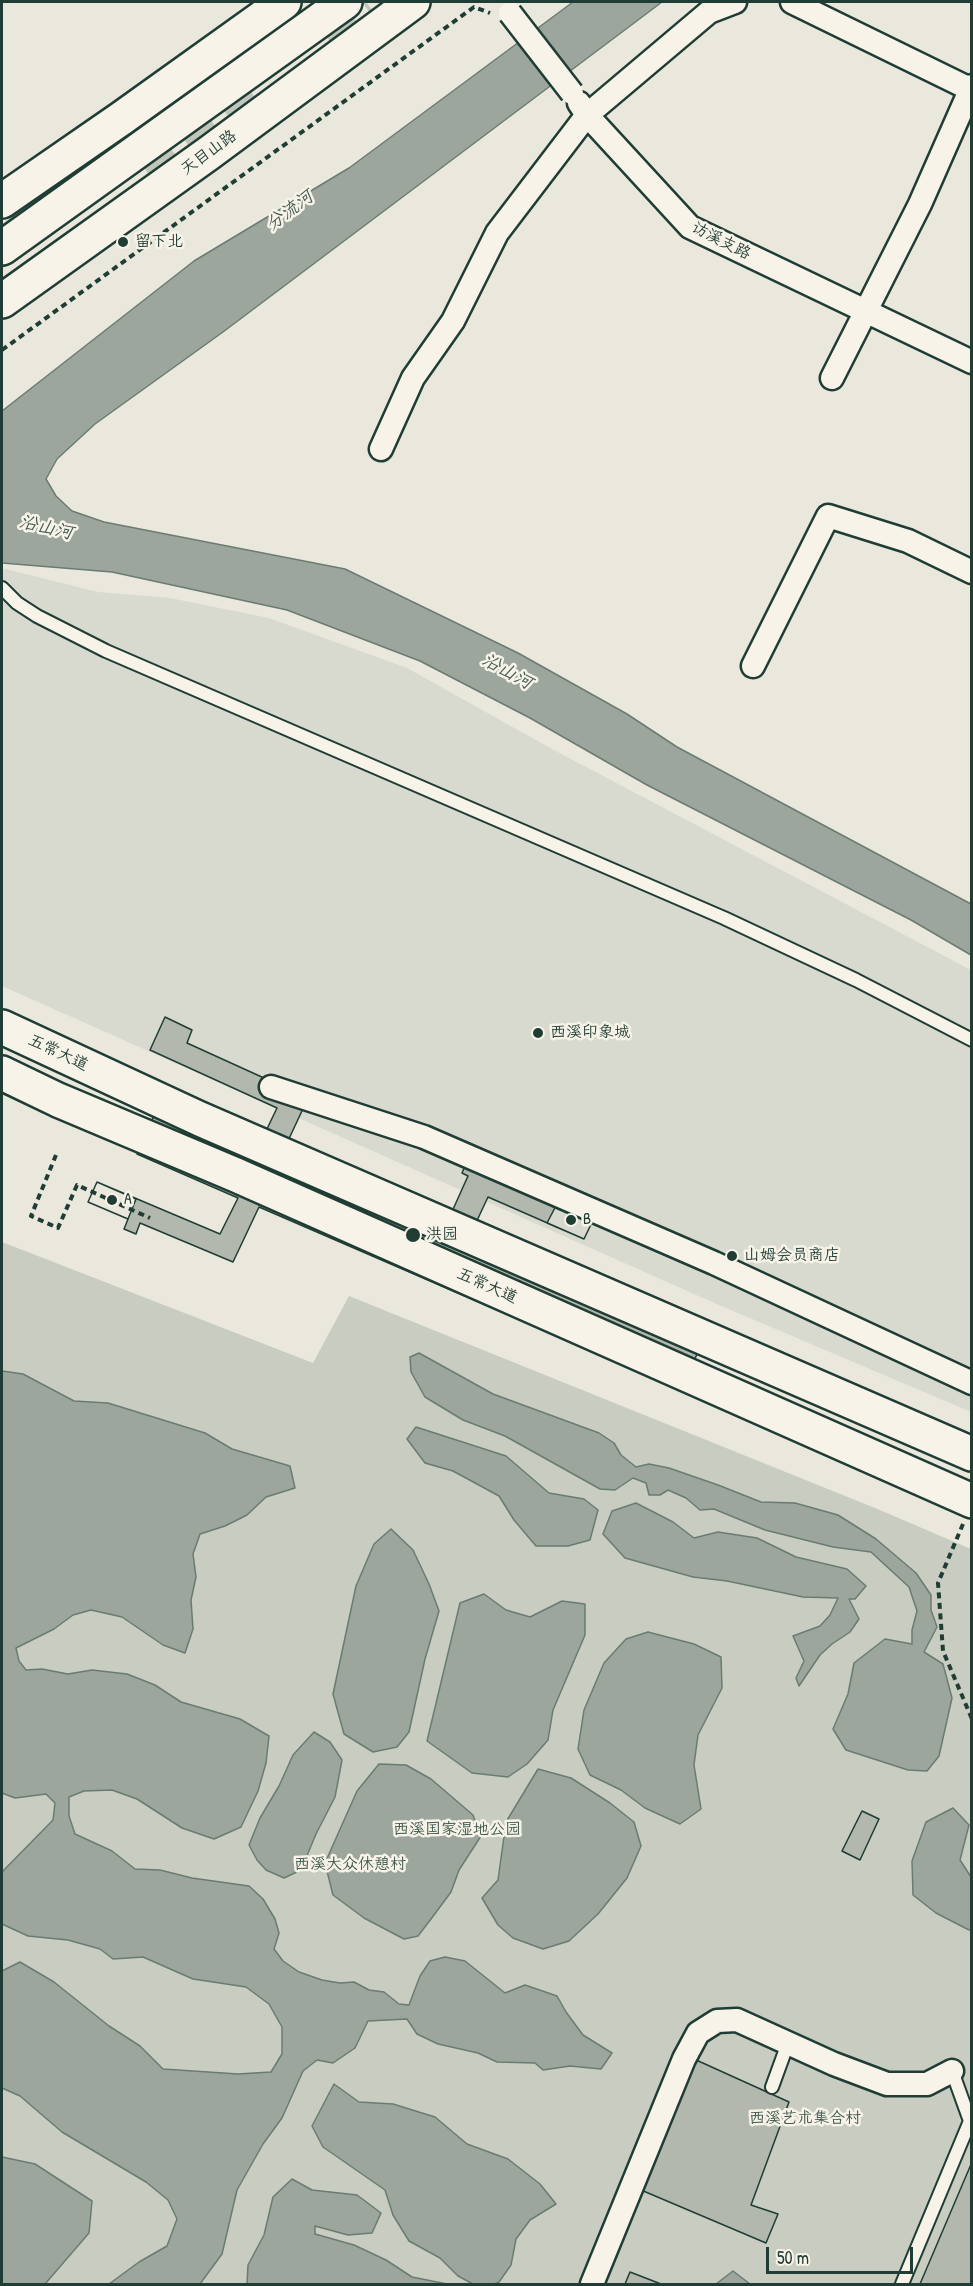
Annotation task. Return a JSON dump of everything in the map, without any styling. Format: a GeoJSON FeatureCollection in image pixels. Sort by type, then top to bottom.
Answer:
{"type":"FeatureCollection","features":[{"type":"Feature","properties":{"kind":"main road"},"geometry":{"type":"LineString","coordinates":[[2,201],[284,2]]}},
{"type":"Feature","properties":{"kind":"main road"},"geometry":{"type":"LineString","coordinates":[[2,248],[345,2]]}},
{"type":"Feature","properties":{"kind":"main road","name":"天目山路"},"geometry":{"type":"LineString","coordinates":[[2,301],[209,153],[412,2]]}},
{"type":"Feature","properties":{"kind":"main road","name":"五常大道"},"geometry":{"type":"LineString","coordinates":[[2,1027],[200,1119],[972,1454]]}},
{"type":"Feature","properties":{"kind":"main road","name":"五常大道"},"geometry":{"type":"LineString","coordinates":[[2,1073],[58,1100],[236,1175],[969,1507]]}},
{"type":"Feature","properties":{"kind":"street"},"geometry":{"type":"LineString","coordinates":[[381,449],[412,378],[453,321],[497,232],[587,115],[709,12],[735,2]]}},
{"type":"Feature","properties":{"kind":"street"},"geometry":{"type":"LineString","coordinates":[[792,2],[971,88],[920,204],[832,378]]}},
{"type":"Feature","properties":{"kind":"street","name":"访溪支路"},"geometry":{"type":"LineString","coordinates":[[501,9],[572,93],[587,115],[690,227],[972,362]]}},
{"type":"Feature","properties":{"kind":"street"},"geometry":{"type":"LineString","coordinates":[[753,666],[828,516],[908,541],[972,572]]}},
{"type":"Feature","properties":{"kind":"street"},"geometry":{"type":"LineString","coordinates":[[271,1087],[424,1137],[714,1263],[972,1383]]}},
{"type":"Feature","properties":{"kind":"street"},"geometry":{"type":"LineString","coordinates":[[592,2284],[684,2059],[698,2033],[717,2021],[736,2020],[834,2064],[887,2084],[927,2084],[952,2071]]}},
{"type":"Feature","properties":{"kind":"lane"},"geometry":{"type":"LineString","coordinates":[[2,588],[17,603],[37,616],[106,651],[724,918],[856,980],[972,1040]]}},
{"type":"Feature","properties":{"kind":"lane"},"geometry":{"type":"LineString","coordinates":[[772,2087],[788,2043]]}},
{"type":"Feature","properties":{"kind":"lane"},"geometry":{"type":"LineString","coordinates":[[902,2284],[970,2121],[952,2071]]}},
{"type":"Feature","properties":{"kind":"path"},"geometry":{"type":"LineString","coordinates":[[2,350],[474,7],[501,9]]}},
{"type":"Feature","properties":{"kind":"path"},"geometry":{"type":"LineString","coordinates":[[56,1155],[31,1216],[58,1228],[77,1185],[150,1218]]}},
{"type":"Feature","properties":{"kind":"path"},"geometry":{"type":"LineString","coordinates":[[969,1507],[938,1583],[943,1651],[972,1719]]}},
{"type":"Feature","properties":{"kind":"shaded area","name":"西溪印象城"},"geometry":{"type":"Polygon","coordinates":[[[6,569],[98,592],[170,598],[269,618],[407,668],[552,749],[971,970],[971,1412],[712,1302],[2,986],[2,570],[6,569]]]}},
{"type":"Feature","properties":{"kind":"green space","name":"西溪国家湿地公园"},"geometry":{"type":"Polygon","coordinates":[[[2,1242],[313,1363],[349,1296],[875,1508],[971,1549],[971,2284],[2,2284],[2,1242]]]}},
{"type":"Feature","properties":{"kind":"water"},"geometry":{"type":"Polygon","coordinates":[[[573,2],[662,2],[223,332],[95,424],[57,459],[46,479],[56,496],[72,511],[104,522],[345,569],[518,653],[627,714],[677,747],[971,904],[971,955],[911,920],[647,785],[530,718],[420,661],[287,610],[112,572],[2,563],[2,411],[194,261],[349,168],[573,2]]]}},
{"type":"Feature","properties":{"kind":"water"},"geometry":{"type":"Polygon","coordinates":[[[419,1353],[493,1394],[599,1433],[614,1443],[621,1455],[636,1467],[649,1464],[669,1468],[761,1502],[795,1503],[838,1515],[876,1539],[916,1573],[931,1595],[931,1610],[937,1627],[924,1652],[943,1664],[952,1698],[939,1756],[927,1771],[908,1770],[846,1750],[833,1729],[848,1694],[854,1663],[885,1639],[912,1644],[912,1630],[917,1611],[909,1587],[871,1552],[833,1547],[765,1530],[714,1509],[700,1510],[686,1498],[668,1490],[660,1495],[649,1495],[646,1483],[633,1478],[615,1490],[600,1489],[505,1436],[463,1420],[425,1397],[411,1372],[410,1357],[419,1353]]]}},
{"type":"Feature","properties":{"kind":"water"},"geometry":{"type":"Polygon","coordinates":[[[2,1371],[23,1374],[74,1401],[108,1403],[205,1433],[232,1449],[290,1466],[295,1488],[266,1497],[247,1515],[225,1526],[200,1534],[193,1554],[196,1577],[191,1600],[193,1629],[185,1653],[163,1645],[122,1617],[91,1610],[73,1615],[54,1629],[16,1648],[19,1661],[26,1670],[42,1669],[68,1674],[92,1670],[127,1674],[155,1685],[181,1702],[240,1719],[269,1736],[266,1763],[258,1791],[241,1827],[214,1839],[182,1828],[137,1799],[112,1790],[84,1791],[69,1797],[69,1816],[75,1834],[112,1851],[135,1869],[160,1870],[192,1878],[249,1886],[263,1899],[275,1919],[279,1933],[274,1949],[283,1961],[299,1972],[322,1980],[340,1983],[354,1982],[369,1990],[384,1992],[399,2004],[409,2005],[420,1976],[430,1961],[445,1957],[465,1961],[505,1993],[525,1985],[557,1996],[583,2035],[612,2053],[601,2069],[570,2066],[543,2070],[535,2063],[497,2062],[478,2053],[438,2044],[417,2034],[407,2019],[368,2021],[355,2048],[333,2063],[317,2060],[303,2071],[282,2118],[263,2144],[237,2190],[222,2254],[200,2284],[109,2284],[139,2262],[167,2246],[177,2219],[168,2200],[146,2182],[62,2132],[20,2096],[2,2088],[2,1971],[20,1962],[54,1982],[109,2026],[140,2046],[163,2069],[238,2074],[271,2072],[282,2054],[282,2027],[269,2004],[246,1987],[193,1979],[143,1957],[113,1959],[100,1949],[68,1940],[28,1936],[2,1924],[2,1872],[53,1820],[55,1803],[46,1794],[15,1798],[2,1793],[2,1371]]]}},
{"type":"Feature","properties":{"kind":"water"},"geometry":{"type":"Polygon","coordinates":[[[416,1427],[506,1456],[549,1493],[584,1499],[598,1510],[590,1540],[568,1546],[536,1546],[514,1520],[499,1496],[453,1471],[425,1463],[407,1439],[416,1427]]]}},
{"type":"Feature","properties":{"kind":"water"},"geometry":{"type":"Polygon","coordinates":[[[636,1503],[673,1522],[694,1538],[718,1532],[757,1538],[796,1557],[847,1569],[866,1586],[855,1599],[849,1599],[859,1619],[850,1632],[820,1655],[799,1686],[796,1678],[804,1661],[793,1636],[820,1626],[830,1615],[838,1598],[803,1597],[727,1581],[693,1577],[625,1558],[603,1534],[612,1511],[636,1503]]]}},
{"type":"Feature","properties":{"kind":"water"},"geometry":{"type":"Polygon","coordinates":[[[391,1529],[413,1550],[439,1611],[425,1659],[409,1732],[397,1747],[373,1752],[344,1734],[333,1694],[356,1586],[374,1544],[391,1529]]]}},
{"type":"Feature","properties":{"kind":"water"},"geometry":{"type":"Polygon","coordinates":[[[484,1594],[506,1610],[530,1617],[562,1601],[585,1604],[585,1635],[553,1710],[548,1740],[527,1764],[508,1777],[472,1773],[427,1741],[460,1603],[484,1594]]]}},
{"type":"Feature","properties":{"kind":"water"},"geometry":{"type":"Polygon","coordinates":[[[648,1632],[694,1644],[721,1657],[722,1688],[698,1735],[694,1765],[701,1809],[680,1824],[645,1808],[621,1790],[590,1775],[578,1749],[584,1710],[604,1663],[626,1639],[648,1632]]]}},
{"type":"Feature","properties":{"kind":"water"},"geometry":{"type":"Polygon","coordinates":[[[314,1732],[330,1742],[342,1760],[335,1797],[301,1870],[284,1878],[266,1870],[257,1860],[249,1845],[260,1818],[279,1786],[293,1755],[314,1732]]]}},
{"type":"Feature","properties":{"kind":"water"},"geometry":{"type":"Polygon","coordinates":[[[379,1764],[406,1765],[431,1779],[473,1815],[481,1836],[459,1870],[451,1892],[431,1919],[418,1936],[404,1939],[364,1918],[333,1895],[325,1863],[357,1791],[379,1764]]]}},
{"type":"Feature","properties":{"kind":"water"},"geometry":{"type":"Polygon","coordinates":[[[538,1769],[571,1778],[610,1803],[634,1822],[641,1846],[627,1878],[598,1914],[569,1941],[543,1949],[513,1938],[498,1925],[482,1898],[498,1880],[506,1822],[538,1769]]]}},
{"type":"Feature","properties":{"kind":"water"},"geometry":{"type":"Polygon","coordinates":[[[953,1808],[969,1825],[960,1860],[971,1877],[972,1929],[969,1930],[936,1913],[913,1895],[912,1861],[926,1822],[953,1808]]]}},
{"type":"Feature","properties":{"kind":"water"},"geometry":{"type":"Polygon","coordinates":[[[334,2084],[359,2102],[393,2104],[435,2117],[467,2144],[508,2159],[540,2184],[556,2204],[530,2220],[516,2239],[511,2265],[499,2282],[473,2284],[458,2276],[440,2258],[409,2241],[393,2215],[385,2190],[323,2147],[312,2126],[334,2084]]]}},
{"type":"Feature","properties":{"kind":"water"},"geometry":{"type":"Polygon","coordinates":[[[2,2157],[35,2164],[92,2201],[89,2233],[45,2284],[2,2284],[2,2157]]]}},
{"type":"Feature","properties":{"kind":"water"},"geometry":{"type":"Polygon","coordinates":[[[292,2179],[312,2190],[357,2195],[381,2213],[372,2233],[348,2235],[315,2226],[315,2234],[354,2245],[386,2260],[412,2277],[447,2284],[247,2284],[248,2265],[264,2235],[273,2197],[292,2179]]]}},
{"type":"Feature","properties":{"kind":"water"},"geometry":{"type":"Polygon","coordinates":[[[733,2271],[750,2284],[716,2284],[733,2271]]]}},
{"type":"Feature","properties":{"kind":"building","name":"洪园"},"geometry":{"type":"Polygon","coordinates":[[[165,1017],[192,1030],[187,1043],[308,1098],[287,1143],[450,1216],[468,1176],[462,1173],[467,1161],[594,1218],[584,1239],[488,1197],[474,1227],[709,1330],[680,1389],[259,1207],[233,1262],[140,1223],[136,1234],[124,1229],[128,1219],[88,1202],[97,1182],[220,1234],[238,1198],[137,1154],[165,1090],[265,1133],[277,1108],[150,1050],[165,1017]]]}},
{"type":"Feature","properties":{"kind":"building","name":"A"},"geometry":{"type":"Polygon","coordinates":[[[97,1182],[136,1199],[128,1219],[88,1202],[97,1182]]]}},
{"type":"Feature","properties":{"kind":"building","name":"B"},"geometry":{"type":"Polygon","coordinates":[[[558,1202],[594,1218],[584,1239],[547,1223],[558,1202]]]}},
{"type":"Feature","properties":{"kind":"building"},"geometry":{"type":"Polygon","coordinates":[[[862,1811],[879,1819],[860,1860],[842,1851],[862,1811]]]}},
{"type":"Feature","properties":{"kind":"building"},"geometry":{"type":"Polygon","coordinates":[[[694,2059],[789,2102],[751,2205],[778,2214],[766,2243],[641,2190],[694,2059]]]}},
{"type":"Feature","properties":{"kind":"building"},"geometry":{"type":"Polygon","coordinates":[[[972,2162],[972,2284],[920,2284],[972,2162]]]}},
{"type":"Feature","properties":{"kind":"building"},"geometry":{"type":"Polygon","coordinates":[[[630,2272],[661,2284],[625,2284],[630,2272]]]}},
{"type":"Feature","properties":{"kind":"tunnel"},"geometry":{"type":"LineString","coordinates":[[324,33],[366,2]]}},
{"type":"Feature","properties":{"kind":"tunnel"},"geometry":{"type":"LineString","coordinates":[[143,166],[208,122],[262,81]]}},
{"type":"Feature","properties":{"kind":"place","name":"留下北"},"geometry":{"type":"Point","coordinates":[123,242]}},
{"type":"Feature","properties":{"kind":"place","name":"西溪印象城"},"geometry":{"type":"Point","coordinates":[538,1033]}},
{"type":"Feature","properties":{"kind":"place","name":"A"},"geometry":{"type":"Point","coordinates":[112,1200]}},
{"type":"Feature","properties":{"kind":"place","name":"B"},"geometry":{"type":"Point","coordinates":[571,1220]}},
{"type":"Feature","properties":{"kind":"place","name":"洪园"},"geometry":{"type":"Point","coordinates":[413,1235]}},
{"type":"Feature","properties":{"kind":"place","name":"山姆会员商店"},"geometry":{"type":"Point","coordinates":[732,1256]}},
{"type":"Feature","properties":{"kind":"water label","name":"分流河"},"geometry":{"type":"Point","coordinates":[290,211]}},
{"type":"Feature","properties":{"kind":"water label","name":"沿山河"},"geometry":{"type":"Point","coordinates":[46,528]}},
{"type":"Feature","properties":{"kind":"water label","name":"沿山河"},"geometry":{"type":"Point","coordinates":[507,672]}},
{"type":"Feature","properties":{"kind":"park label","name":"西溪大众休憩村"},"geometry":{"type":"Point","coordinates":[350,1865]}},
{"type":"Feature","properties":{"kind":"park label","name":"西溪艺术集合村"},"geometry":{"type":"Point","coordinates":[805,2119]}}]}
